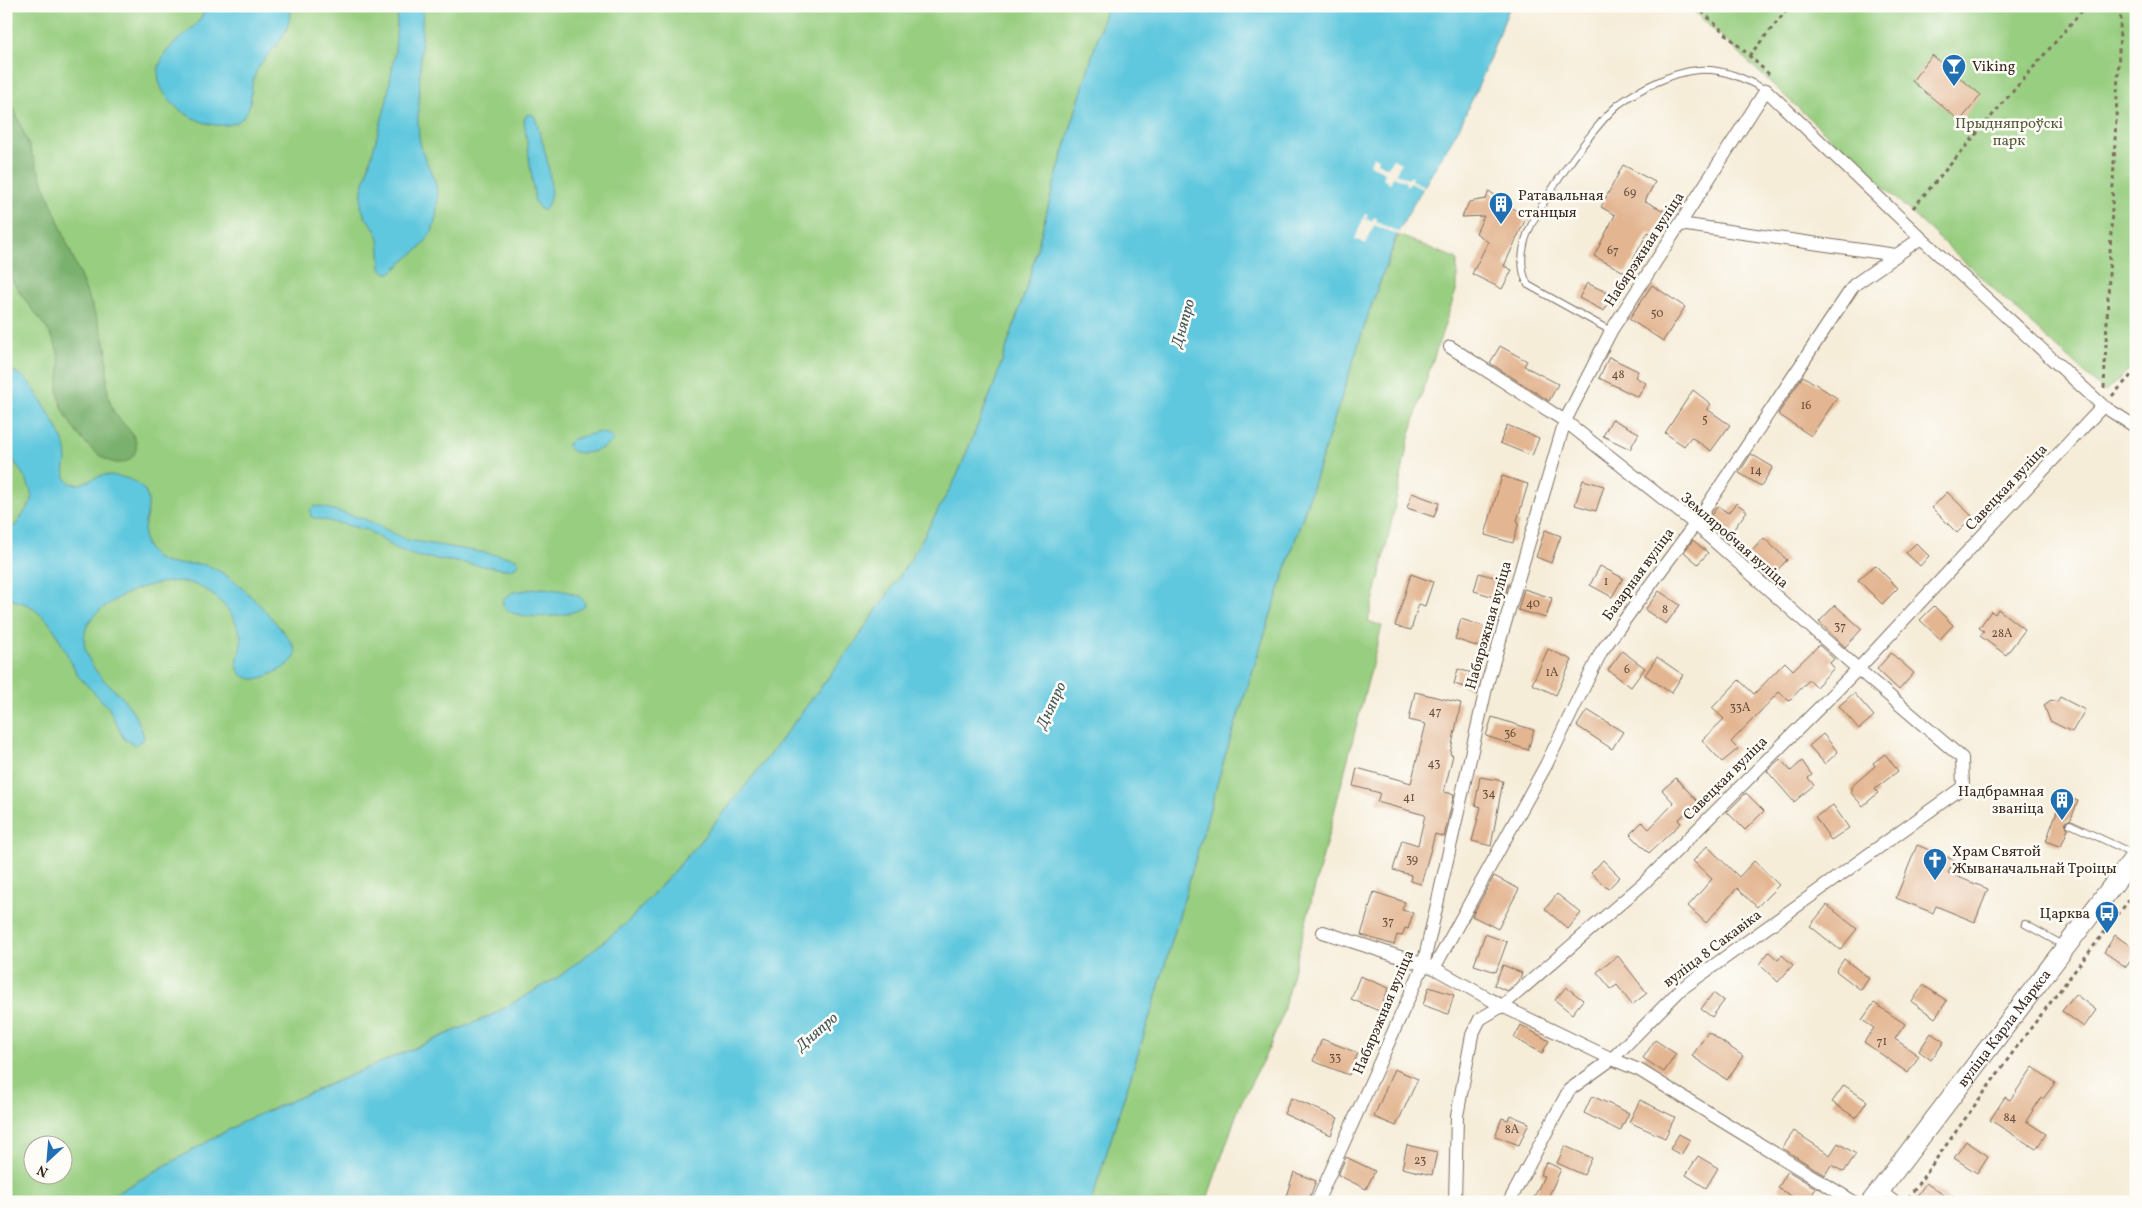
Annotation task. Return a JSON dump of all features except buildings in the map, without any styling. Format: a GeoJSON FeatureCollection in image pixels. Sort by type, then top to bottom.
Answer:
{"type":"FeatureCollection","features":[{"type":"Feature","properties":{"kind":"main road","name":"вуліца Карла Маркса"},"geometry":{"type":"LineString","coordinates":[[1876,1195],[2136,855]]}},
{"type":"Feature","properties":{"kind":"street"},"geometry":{"type":"LineString","coordinates":[[1766,90],[1921,238],[2103,406],[2136,427]]}},
{"type":"Feature","properties":{"kind":"street","name":"Набярэжная вуліца"},"geometry":{"type":"LineString","coordinates":[[1318,1202],[1429,967],[1487,684],[1565,421],[1611,331],[1766,90]]}},
{"type":"Feature","properties":{"kind":"street"},"geometry":{"type":"LineString","coordinates":[[1680,224],[1896,256]]}},
{"type":"Feature","properties":{"kind":"street","name":"Базарная вуліца"},"geometry":{"type":"LineString","coordinates":[[1429,967],[1546,765],[1601,652],[1694,524],[1854,285],[1921,238]]}},
{"type":"Feature","properties":{"kind":"street","name":"Земляробчая вуліца"},"geometry":{"type":"LineString","coordinates":[[1450,347],[1565,421],[1694,524],[1962,758],[1963,787]]}},
{"type":"Feature","properties":{"kind":"street","name":"Савецкая вуліца"},"geometry":{"type":"LineString","coordinates":[[1455,1202],[1457,1116],[1472,1035],[1480,1020],[1502,1006],[1644,882],[1858,669],[2103,406]]}},
{"type":"Feature","properties":{"kind":"street","name":"вуліца 8 Сакавіка"},"geometry":{"type":"LineString","coordinates":[[1509,1202],[1569,1090],[1612,1059],[1681,988],[1963,787]]}},
{"type":"Feature","properties":{"kind":"street"},"geometry":{"type":"LineString","coordinates":[[1323,932],[1429,967],[1502,1006],[1638,1070],[1854,1202]]}},
{"type":"Feature","properties":{"kind":"lane"},"geometry":{"type":"LineString","coordinates":[[1611,331],[1528,285],[1522,273],[1524,243],[1538,213],[1592,132],[1618,105],[1654,82],[1698,70],[1734,73],[1766,90]]}},
{"type":"Feature","properties":{"kind":"lane"},"geometry":{"type":"LineString","coordinates":[[2070,824],[2136,855]]}},
{"type":"Feature","properties":{"kind":"lane"},"geometry":{"type":"LineString","coordinates":[[2025,924],[2065,946]]}},
{"type":"Feature","properties":{"kind":"lane"},"geometry":{"type":"LineString","coordinates":[[1876,1195],[1899,1202]]}},
{"type":"Feature","properties":{"kind":"path"},"geometry":{"type":"LineString","coordinates":[[1749,56],[1790,6]]}},
{"type":"Feature","properties":{"kind":"path"},"geometry":{"type":"LineString","coordinates":[[1913,208],[2086,6]]}},
{"type":"Feature","properties":{"kind":"path"},"geometry":{"type":"LineString","coordinates":[[2103,406],[2121,6]]}},
{"type":"Feature","properties":{"kind":"path"},"geometry":{"type":"LineString","coordinates":[[2103,406],[2136,370]]}},
{"type":"Feature","properties":{"kind":"path"},"geometry":{"type":"LineString","coordinates":[[1905,1202],[2024,1036],[2136,891]]}},
{"type":"Feature","properties":{"kind":"green space"},"geometry":{"type":"Polygon","coordinates":[[[6,6],[1107,6],[1056,177],[1028,283],[994,385],[957,476],[911,559],[856,641],[751,779],[691,852],[628,922],[560,976],[492,1015],[246,1120],[101,1202],[6,1202],[6,6]]]}},
{"type":"Feature","properties":{"kind":"green space","name":"Прыдняпроўскі парк"},"geometry":{"type":"Polygon","coordinates":[[[1688,6],[2136,6],[2136,363],[2105,392],[1688,6]]]}},
{"type":"Feature","properties":{"kind":"green space"},"geometry":{"type":"Polygon","coordinates":[[[6,88],[102,333],[106,347],[107,386],[112,408],[134,436],[136,443],[133,456],[126,462],[112,462],[100,456],[84,442],[70,423],[58,393],[60,363],[55,344],[46,328],[16,287],[6,268],[6,88]]]}},
{"type":"Feature","properties":{"kind":"green space"},"geometry":{"type":"Polygon","coordinates":[[[1398,235],[1457,259],[1457,288],[1409,438],[1382,567],[1368,621],[1382,626],[1281,1019],[1270,1046],[1239,1107],[1206,1202],[1091,1202],[1154,1003],[1226,753],[1370,309],[1398,235]]]}},
{"type":"Feature","properties":{"kind":"water"},"geometry":{"type":"Polygon","coordinates":[[[206,6],[293,6],[284,34],[256,72],[247,110],[240,120],[229,125],[216,125],[187,115],[165,94],[159,81],[159,68],[162,58],[197,23],[206,6]]]}},
{"type":"Feature","properties":{"kind":"water"},"geometry":{"type":"Polygon","coordinates":[[[398,6],[423,6],[418,120],[419,137],[422,152],[435,181],[438,198],[432,232],[422,246],[390,273],[386,273],[381,268],[379,238],[373,226],[365,217],[361,206],[362,190],[386,104],[395,52],[398,6]]]}},
{"type":"Feature","properties":{"kind":"water","name":"Дняпро"},"geometry":{"type":"Polygon","coordinates":[[[1107,6],[1510,6],[1481,80],[1459,128],[1398,232],[1370,309],[1226,753],[1154,1003],[1091,1202],[101,1202],[246,1120],[492,1015],[560,976],[628,922],[691,852],[751,779],[856,641],[911,559],[957,476],[994,385],[1028,283],[1056,177],[1107,6]]]}},
{"type":"Feature","properties":{"kind":"water"},"geometry":{"type":"Polygon","coordinates":[[[527,114],[533,115],[535,118],[548,166],[551,192],[549,203],[544,210],[541,210],[535,202],[524,120],[527,114]]]}},
{"type":"Feature","properties":{"kind":"water"},"geometry":{"type":"Polygon","coordinates":[[[15,372],[27,380],[61,435],[67,454],[64,471],[66,479],[73,484],[77,484],[101,476],[111,475],[131,480],[142,488],[147,496],[148,505],[144,535],[147,546],[154,556],[166,563],[202,564],[209,566],[231,579],[254,599],[292,643],[296,653],[292,661],[270,675],[258,679],[246,677],[240,673],[237,666],[241,639],[235,620],[213,595],[204,589],[185,582],[156,584],[129,592],[98,612],[86,628],[84,636],[87,654],[91,662],[102,678],[129,705],[136,716],[144,739],[135,745],[124,739],[108,707],[78,676],[55,631],[47,620],[29,605],[6,598],[6,530],[15,526],[32,501],[31,491],[26,479],[6,449],[6,373],[15,372]]]}},
{"type":"Feature","properties":{"kind":"water"},"geometry":{"type":"Polygon","coordinates":[[[599,432],[610,435],[613,440],[603,448],[582,453],[570,450],[567,445],[573,439],[599,432]]]}},
{"type":"Feature","properties":{"kind":"water"},"geometry":{"type":"Polygon","coordinates":[[[319,506],[365,519],[407,540],[511,557],[516,559],[519,564],[512,569],[504,569],[415,556],[395,548],[367,530],[311,517],[310,510],[313,507],[319,506]]]}},
{"type":"Feature","properties":{"kind":"water"},"geometry":{"type":"Polygon","coordinates":[[[542,588],[566,591],[577,595],[585,603],[584,607],[567,614],[542,617],[518,614],[509,611],[503,606],[503,600],[513,592],[542,588]]]}},
{"type":"Feature","properties":{"kind":"pier"},"geometry":{"type":"Polygon","coordinates":[[[1373,156],[1378,158],[1377,162],[1388,167],[1393,159],[1401,163],[1396,173],[1408,179],[1412,177],[1411,180],[1424,186],[1423,189],[1410,183],[1408,186],[1405,185],[1406,182],[1394,176],[1390,183],[1383,179],[1385,172],[1370,165],[1373,156]]]}},
{"type":"Feature","properties":{"kind":"pier"},"geometry":{"type":"Polygon","coordinates":[[[1365,214],[1368,215],[1366,219],[1372,221],[1374,217],[1377,219],[1376,222],[1398,232],[1398,235],[1374,225],[1366,244],[1355,239],[1365,214]]]}},
{"type":"Feature","properties":{"kind":"place","name":"Viking"},"geometry":{"type":"Point","coordinates":[1954,87]}},
{"type":"Feature","properties":{"kind":"place","name":"Ратавальная станцыя"},"geometry":{"type":"Point","coordinates":[1501,225]}},
{"type":"Feature","properties":{"kind":"place","name":"Надбрамная званіца"},"geometry":{"type":"Point","coordinates":[2062,821]}},
{"type":"Feature","properties":{"kind":"place","name":"Храм Святой Жываначальнай Троіцы"},"geometry":{"type":"Point","coordinates":[1935,881]}},
{"type":"Feature","properties":{"kind":"place","name":"Царква"},"geometry":{"type":"Point","coordinates":[2107,934]}}]}
